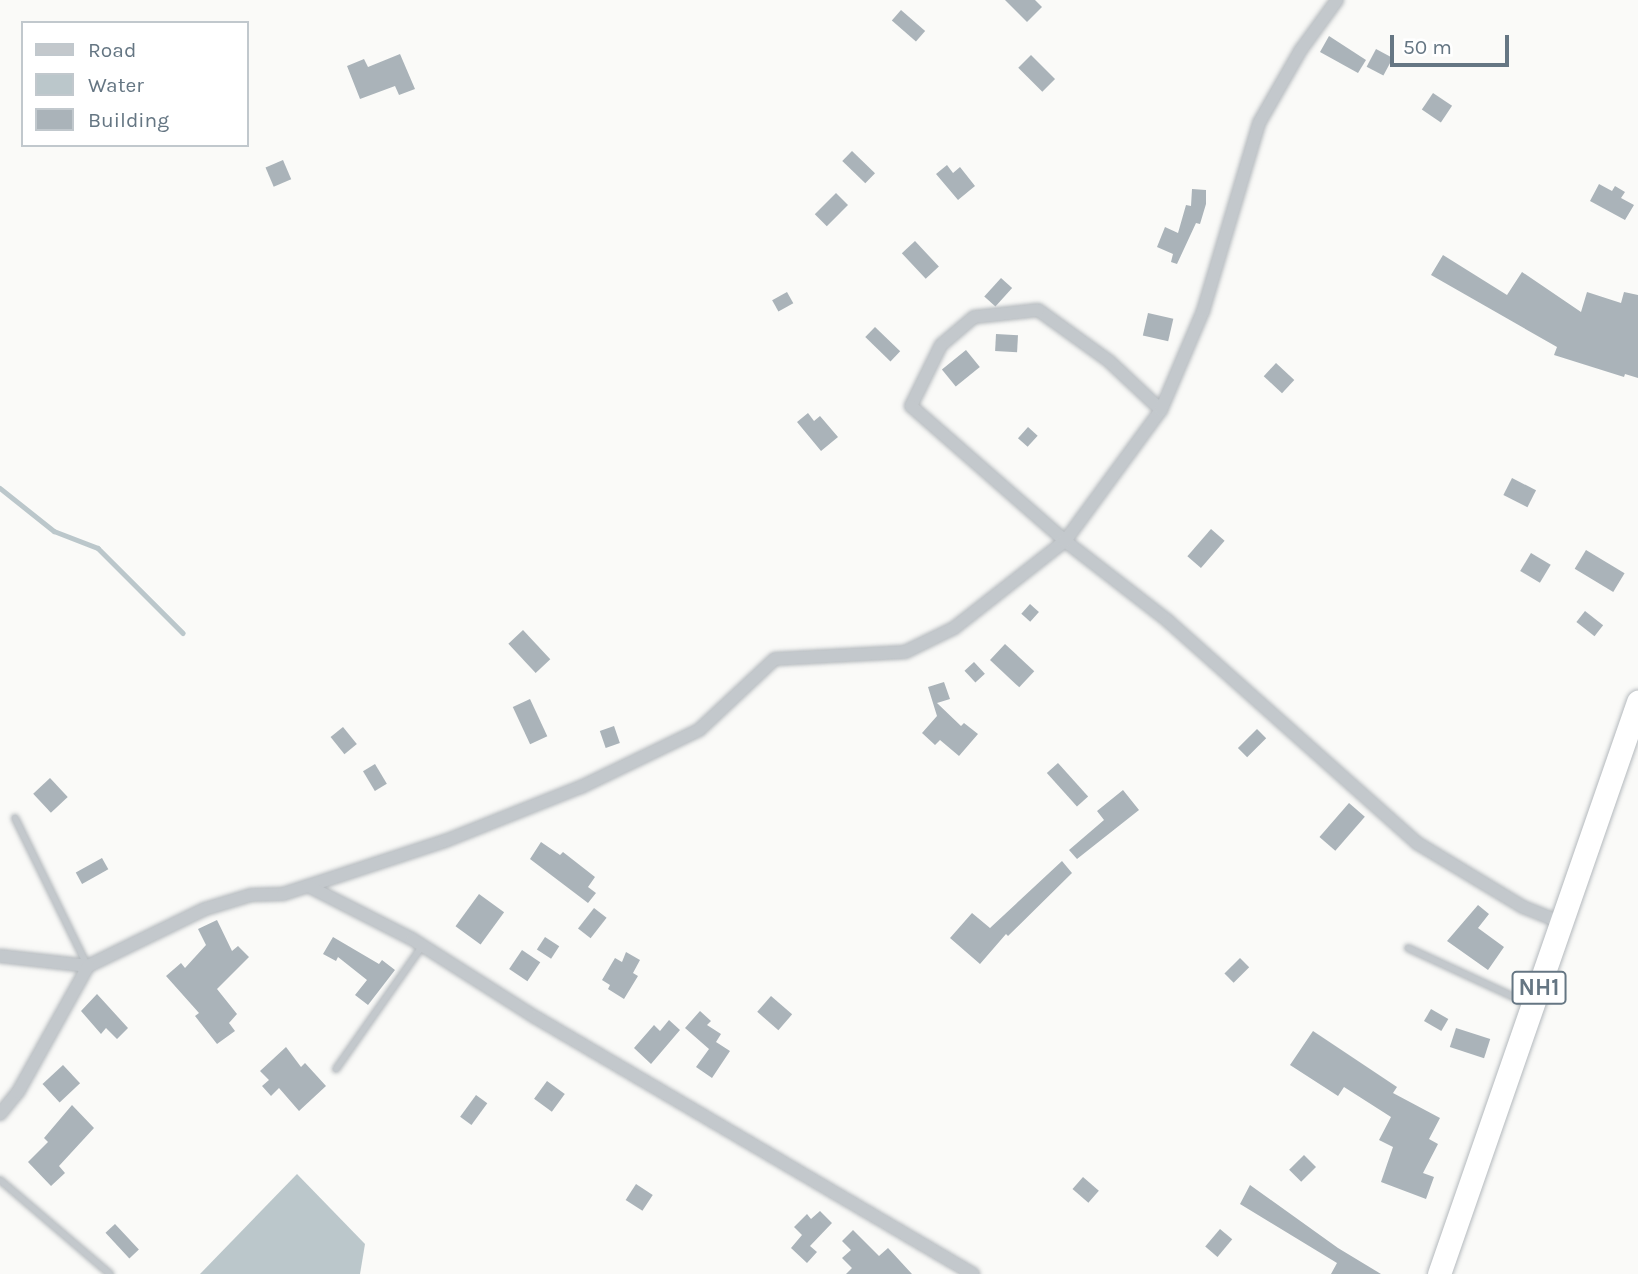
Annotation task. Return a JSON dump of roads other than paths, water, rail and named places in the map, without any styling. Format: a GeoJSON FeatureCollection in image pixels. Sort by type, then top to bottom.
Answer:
{"type":"FeatureCollection","features":[{"type":"Feature","properties":{"kind":"highway","name":"NH1"},"geometry":{"type":"LineString","coordinates":[[1439,1274],[1533,1006],[1633,735],[1638,702]]}},
{"type":"Feature","properties":{"kind":"street"},"geometry":{"type":"LineString","coordinates":[[0,956],[88,966],[205,909],[251,895],[283,894],[308,886],[445,841],[593,782],[699,730],[775,659],[905,652],[954,628],[1065,541],[1161,410],[1203,311],[1259,123],[1300,51],[1333,1]]}},
{"type":"Feature","properties":{"kind":"street"},"geometry":{"type":"LineString","coordinates":[[1161,410],[1109,360],[1038,310],[974,317],[942,345],[911,406],[1065,541],[1168,621],[1418,843],[1523,907],[1563,923]]}},
{"type":"Feature","properties":{"kind":"street"},"geometry":{"type":"LineString","coordinates":[[308,886],[422,946],[535,1017],[973,1274]]}},
{"type":"Feature","properties":{"kind":"street"},"geometry":{"type":"LineString","coordinates":[[0,1114],[18,1092],[88,966]]}},
{"type":"Feature","properties":{"kind":"lane"},"geometry":{"type":"LineString","coordinates":[[15,818],[88,966]]}},
{"type":"Feature","properties":{"kind":"lane"},"geometry":{"type":"LineString","coordinates":[[336,1069],[422,946]]}},
{"type":"Feature","properties":{"kind":"lane"},"geometry":{"type":"LineString","coordinates":[[1408,948],[1533,1006]]}},
{"type":"Feature","properties":{"kind":"lane"},"geometry":{"type":"LineString","coordinates":[[0,1180],[110,1274]]}},
{"type":"Feature","properties":{"kind":"water"},"geometry":{"type":"Polygon","coordinates":[[[297,1174],[365,1244],[360,1274],[200,1274],[297,1174]]]}},
{"type":"Feature","properties":{"kind":"waterway"},"geometry":{"type":"LineString","coordinates":[[0,488],[54,531],[98,548],[183,633]]}}]}
